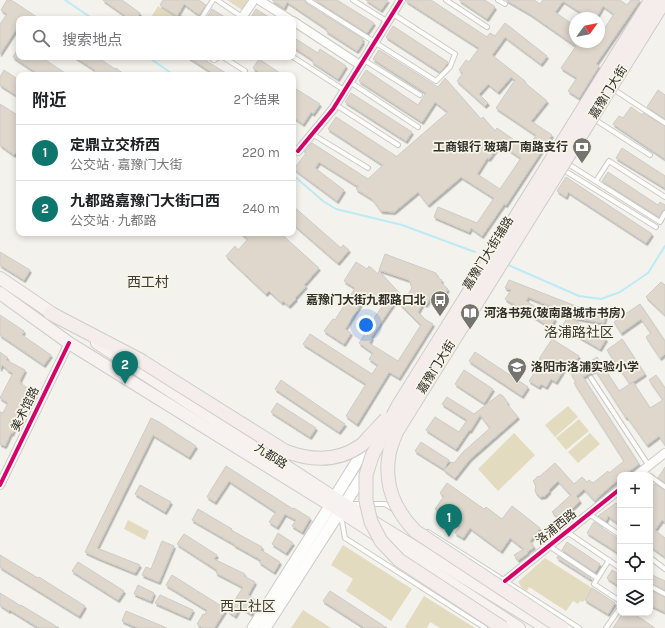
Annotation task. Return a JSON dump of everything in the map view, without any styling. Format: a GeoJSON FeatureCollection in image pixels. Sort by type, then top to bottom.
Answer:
{"type":"FeatureCollection","features":[{"type":"Feature","properties":{"kind":"highway","name":"嘉豫门大街"},"geometry":{"type":"LineString","coordinates":[[503,628],[399,560],[381,541],[371,522],[366,501],[366,475],[372,456],[398,406],[651,0]]}},
{"type":"Feature","properties":{"kind":"highway","name":"嘉豫门大街"},"geometry":{"type":"LineString","coordinates":[[562,628],[415,531],[407,523],[398,510],[391,494],[388,475],[389,454],[396,431],[665,0]]}},
{"type":"Feature","properties":{"kind":"highway"},"geometry":{"type":"LineString","coordinates":[[50,312],[140,360],[286,451],[297,456],[316,459],[329,458],[344,454],[361,446],[398,406]]}},
{"type":"Feature","properties":{"kind":"main road","name":"嘉豫门大街辅路"},"geometry":{"type":"LineString","coordinates":[[337,505],[646,0]]}},
{"type":"Feature","properties":{"kind":"main road","name":"嘉豫门大街辅路"},"geometry":{"type":"LineString","coordinates":[[337,505],[665,8]]}},
{"type":"Feature","properties":{"kind":"main road","name":"九都路"},"geometry":{"type":"LineString","coordinates":[[0,278],[518,628]]}},
{"type":"Feature","properties":{"kind":"main road","name":"九都路"},"geometry":{"type":"LineString","coordinates":[[0,293],[68,342],[337,505],[547,628]]}},
{"type":"Feature","properties":{"kind":"main road"},"geometry":{"type":"LineString","coordinates":[[253,628],[337,505]]}},
{"type":"Feature","properties":{"kind":"main road"},"geometry":{"type":"LineString","coordinates":[[265,628],[337,505]]}},
{"type":"Feature","properties":{"kind":"street"},"geometry":{"type":"LineString","coordinates":[[243,16],[254,0]]}},
{"type":"Feature","properties":{"kind":"street"},"geometry":{"type":"LineString","coordinates":[[260,0],[284,16]]}},
{"type":"Feature","properties":{"kind":"street"},"geometry":{"type":"LineString","coordinates":[[298,151],[335,104],[401,0]]}},
{"type":"Feature","properties":{"kind":"street"},"geometry":{"type":"LineString","coordinates":[[296,24],[362,62]]}},
{"type":"Feature","properties":{"kind":"street","name":"美术馆路"},"geometry":{"type":"LineString","coordinates":[[0,484],[68,342]]}},
{"type":"Feature","properties":{"kind":"street"},"geometry":{"type":"LineString","coordinates":[[645,472],[665,453]]}},
{"type":"Feature","properties":{"kind":"street","name":"洛浦西路"},"geometry":{"type":"LineString","coordinates":[[505,581],[617,491]]}},
{"type":"Feature","properties":{"kind":"lane"},"geometry":{"type":"LineString","coordinates":[[203,16],[213,0]]}},
{"type":"Feature","properties":{"kind":"lane"},"geometry":{"type":"LineString","coordinates":[[217,0],[239,16]]}},
{"type":"Feature","properties":{"kind":"lane"},"geometry":{"type":"LineString","coordinates":[[308,0],[436,81],[450,67],[455,54],[393,14]]}},
{"type":"Feature","properties":{"kind":"lane"},"geometry":{"type":"LineString","coordinates":[[353,0],[388,22]]}},
{"type":"Feature","properties":{"kind":"lane"},"geometry":{"type":"LineString","coordinates":[[446,0],[487,27]]}},
{"type":"Feature","properties":{"kind":"lane"},"geometry":{"type":"LineString","coordinates":[[498,0],[505,4]]}},
{"type":"Feature","properties":{"kind":"lane"},"geometry":{"type":"LineString","coordinates":[[296,59],[344,90]]}},
{"type":"Feature","properties":{"kind":"lane"},"geometry":{"type":"LineString","coordinates":[[228,60],[245,71]]}},
{"type":"Feature","properties":{"kind":"lane"},"geometry":{"type":"LineString","coordinates":[[362,62],[420,95]]}},
{"type":"Feature","properties":{"kind":"lane"},"geometry":{"type":"LineString","coordinates":[[350,82],[418,127]]}},
{"type":"Feature","properties":{"kind":"lane"},"geometry":{"type":"LineString","coordinates":[[611,88],[665,123]]}},
{"type":"Feature","properties":{"kind":"lane"},"geometry":{"type":"LineString","coordinates":[[335,104],[398,144]]}},
{"type":"Feature","properties":{"kind":"lane"},"geometry":{"type":"LineString","coordinates":[[592,117],[650,155]]}},
{"type":"Feature","properties":{"kind":"lane"},"geometry":{"type":"LineString","coordinates":[[312,133],[368,168]]}},
{"type":"Feature","properties":{"kind":"lane"},"geometry":{"type":"LineString","coordinates":[[596,181],[609,161],[665,197]]}},
{"type":"Feature","properties":{"kind":"lane"},"geometry":{"type":"LineString","coordinates":[[562,165],[596,181],[660,222],[665,214]]}},
{"type":"Feature","properties":{"kind":"lane"},"geometry":{"type":"LineString","coordinates":[[562,165],[572,174],[656,227]]}},
{"type":"Feature","properties":{"kind":"lane"},"geometry":{"type":"LineString","coordinates":[[591,378],[645,472]]}},
{"type":"Feature","properties":{"kind":"lane"},"geometry":{"type":"LineString","coordinates":[[653,478],[665,487]]}},
{"type":"Feature","properties":{"kind":"lane"},"geometry":{"type":"LineString","coordinates":[[412,521],[385,504],[337,505],[345,538],[485,628]]}},
{"type":"Feature","properties":{"kind":"lane"},"geometry":{"type":"LineString","coordinates":[[589,514],[617,533]]}},
{"type":"Feature","properties":{"kind":"lane"},"geometry":{"type":"LineString","coordinates":[[425,530],[579,628]]}},
{"type":"Feature","properties":{"kind":"lane"},"geometry":{"type":"LineString","coordinates":[[567,532],[617,566]]}},
{"type":"Feature","properties":{"kind":"lane"},"geometry":{"type":"LineString","coordinates":[[549,546],[597,578]]}},
{"type":"Feature","properties":{"kind":"lane"},"geometry":{"type":"LineString","coordinates":[[609,560],[594,584],[617,598]]}},
{"type":"Feature","properties":{"kind":"lane"},"geometry":{"type":"LineString","coordinates":[[653,560],[665,569]]}},
{"type":"Feature","properties":{"kind":"lane"},"geometry":{"type":"LineString","coordinates":[[653,588],[665,594]]}},
{"type":"Feature","properties":{"kind":"lane"},"geometry":{"type":"LineString","coordinates":[[606,628],[617,612]]}},
{"type":"Feature","properties":{"kind":"shaded area"},"geometry":{"type":"Polygon","coordinates":[[[227,0],[248,0],[242,10],[227,0]]]}},
{"type":"Feature","properties":{"kind":"shaded area"},"geometry":{"type":"Polygon","coordinates":[[[158,6],[173,16],[152,16],[158,6]]]}},
{"type":"Feature","properties":{"kind":"shaded area"},"geometry":{"type":"Polygon","coordinates":[[[568,406],[578,417],[555,437],[545,425],[568,406]]]}},
{"type":"Feature","properties":{"kind":"shaded area"},"geometry":{"type":"Polygon","coordinates":[[[579,419],[589,431],[566,450],[556,438],[579,419]]]}},
{"type":"Feature","properties":{"kind":"shaded area"},"geometry":{"type":"Polygon","coordinates":[[[514,433],[535,455],[498,491],[478,469],[514,433]]]}},
{"type":"Feature","properties":{"kind":"shaded area"},"geometry":{"type":"Polygon","coordinates":[[[590,433],[600,444],[578,463],[568,452],[590,433]]]}},
{"type":"Feature","properties":{"kind":"shaded area"},"geometry":{"type":"Polygon","coordinates":[[[128,520],[149,531],[145,540],[124,529],[128,520]]]}},
{"type":"Feature","properties":{"kind":"shaded area"},"geometry":{"type":"Polygon","coordinates":[[[343,545],[412,589],[391,621],[346,591],[353,579],[331,565],[343,545]]]}},
{"type":"Feature","properties":{"kind":"shaded area"},"geometry":{"type":"Polygon","coordinates":[[[545,558],[592,588],[583,602],[580,601],[578,604],[573,601],[566,611],[529,587],[527,591],[522,588],[518,582],[545,558]]]}},
{"type":"Feature","properties":{"kind":"shaded area"},"geometry":{"type":"Polygon","coordinates":[[[424,596],[475,628],[440,628],[430,622],[427,628],[405,627],[424,596]]]}},
{"type":"Feature","properties":{"kind":"shaded area"},"geometry":{"type":"Polygon","coordinates":[[[303,610],[331,628],[291,628],[303,610]]]}},
{"type":"Feature","properties":{"kind":"building"},"geometry":{"type":"Polygon","coordinates":[[[7,0],[11,0],[35,16],[16,16],[16,30],[0,54],[0,24],[7,14],[1,10],[7,0]]]}},
{"type":"Feature","properties":{"kind":"building"},"geometry":{"type":"Polygon","coordinates":[[[103,0],[122,0],[140,13],[138,16],[126,16],[103,0]]]}},
{"type":"Feature","properties":{"kind":"building"},"geometry":{"type":"Polygon","coordinates":[[[163,0],[199,0],[206,5],[199,15],[184,4],[177,16],[160,5],[163,0]]]}},
{"type":"Feature","properties":{"kind":"building"},"geometry":{"type":"Polygon","coordinates":[[[272,0],[305,0],[306,3],[363,39],[363,42],[357,51],[326,31],[327,29],[287,2],[284,8],[272,0]]]}},
{"type":"Feature","properties":{"kind":"building"},"geometry":{"type":"Polygon","coordinates":[[[315,0],[337,0],[374,23],[367,33],[315,0]]]}},
{"type":"Feature","properties":{"kind":"building"},"geometry":{"type":"Polygon","coordinates":[[[366,0],[388,0],[381,10],[366,0]]]}},
{"type":"Feature","properties":{"kind":"building"},"geometry":{"type":"Polygon","coordinates":[[[406,0],[431,0],[487,37],[490,33],[495,36],[505,23],[547,56],[541,64],[505,37],[492,55],[525,81],[524,82],[547,101],[531,121],[552,135],[506,205],[504,204],[482,236],[471,228],[469,232],[434,217],[438,207],[477,223],[494,198],[461,177],[428,205],[418,192],[394,212],[381,211],[372,199],[356,189],[359,187],[319,162],[315,168],[344,190],[337,201],[296,170],[296,166],[306,153],[304,152],[312,143],[368,179],[383,165],[328,129],[336,117],[396,157],[448,112],[435,102],[422,122],[359,81],[366,70],[418,105],[426,93],[373,59],[379,50],[438,87],[445,78],[481,119],[483,117],[495,131],[497,128],[527,149],[536,135],[496,108],[515,80],[511,77],[498,92],[488,84],[479,94],[488,103],[485,106],[457,81],[463,73],[459,70],[466,60],[469,62],[479,48],[406,0]],[[500,144],[489,159],[487,158],[477,174],[500,189],[521,158],[500,144]]]}},
{"type":"Feature","properties":{"kind":"building"},"geometry":{"type":"Polygon","coordinates":[[[459,0],[485,0],[495,7],[487,19],[459,0]]]}},
{"type":"Feature","properties":{"kind":"building"},"geometry":{"type":"Polygon","coordinates":[[[506,0],[534,0],[540,4],[543,0],[620,0],[627,5],[631,0],[640,0],[596,64],[599,66],[579,98],[568,91],[577,78],[561,68],[575,48],[605,48],[605,28],[614,14],[603,6],[600,12],[580,12],[563,1],[555,12],[569,22],[569,41],[530,14],[506,0]]]}},
{"type":"Feature","properties":{"kind":"building"},"geometry":{"type":"Polygon","coordinates":[[[212,9],[223,16],[208,16],[212,9]]]}},
{"type":"Feature","properties":{"kind":"building"},"geometry":{"type":"Polygon","coordinates":[[[256,9],[267,16],[252,16],[256,9]]]}},
{"type":"Feature","properties":{"kind":"building"},"geometry":{"type":"Polygon","coordinates":[[[393,26],[448,62],[443,69],[440,72],[386,37],[393,26]]]}},
{"type":"Feature","properties":{"kind":"building"},"geometry":{"type":"Polygon","coordinates":[[[296,39],[318,53],[320,49],[346,66],[338,79],[312,62],[313,60],[296,49],[296,39]]]}},
{"type":"Feature","properties":{"kind":"building"},"geometry":{"type":"Polygon","coordinates":[[[16,52],[16,59],[13,57],[16,52]]]}},
{"type":"Feature","properties":{"kind":"building"},"geometry":{"type":"Polygon","coordinates":[[[18,60],[46,60],[64,72],[36,72],[18,60]]]}},
{"type":"Feature","properties":{"kind":"building"},"geometry":{"type":"Polygon","coordinates":[[[80,60],[102,60],[121,72],[94,72],[95,70],[80,60]]]}},
{"type":"Feature","properties":{"kind":"building"},"geometry":{"type":"Polygon","coordinates":[[[193,60],[205,60],[224,72],[211,72],[193,60]]]}},
{"type":"Feature","properties":{"kind":"building"},"geometry":{"type":"Polygon","coordinates":[[[258,60],[260,60],[278,72],[259,72],[253,68],[258,60]]]}},
{"type":"Feature","properties":{"kind":"building"},"geometry":{"type":"Polygon","coordinates":[[[4,70],[16,78],[16,95],[0,85],[0,77],[4,70]]]}},
{"type":"Feature","properties":{"kind":"building"},"geometry":{"type":"Polygon","coordinates":[[[296,89],[320,104],[313,114],[311,112],[303,124],[296,119],[296,89]]]}},
{"type":"Feature","properties":{"kind":"building"},"geometry":{"type":"Polygon","coordinates":[[[658,90],[665,95],[665,119],[647,107],[658,90]]]}},
{"type":"Feature","properties":{"kind":"building"},"geometry":{"type":"Polygon","coordinates":[[[351,93],[412,132],[406,141],[345,102],[351,93]]]}},
{"type":"Feature","properties":{"kind":"building"},"geometry":{"type":"Polygon","coordinates":[[[0,104],[16,114],[16,152],[14,155],[0,145],[0,104]]]}},
{"type":"Feature","properties":{"kind":"building"},"geometry":{"type":"Polygon","coordinates":[[[631,107],[642,115],[643,113],[665,126],[665,159],[613,124],[619,116],[623,118],[631,107]]]}},
{"type":"Feature","properties":{"kind":"building"},"geometry":{"type":"Polygon","coordinates":[[[622,148],[665,176],[665,188],[616,158],[622,148]]]}},
{"type":"Feature","properties":{"kind":"building"},"geometry":{"type":"Polygon","coordinates":[[[608,172],[658,205],[660,202],[665,205],[665,210],[662,211],[659,217],[602,181],[608,172]]]}},
{"type":"Feature","properties":{"kind":"building"},"geometry":{"type":"Polygon","coordinates":[[[566,177],[652,234],[646,243],[568,192],[566,197],[557,191],[566,177]]]}},
{"type":"Feature","properties":{"kind":"building"},"geometry":{"type":"Polygon","coordinates":[[[296,209],[341,248],[343,245],[349,250],[338,263],[296,227],[296,209]]]}},
{"type":"Feature","properties":{"kind":"building"},"geometry":{"type":"Polygon","coordinates":[[[244,236],[283,236],[319,268],[304,285],[306,286],[289,306],[283,301],[282,303],[269,291],[266,294],[226,256],[235,246],[238,250],[248,239],[244,236]]]}},
{"type":"Feature","properties":{"kind":"building"},"geometry":{"type":"Polygon","coordinates":[[[0,252],[30,270],[24,280],[0,265],[0,252]]]}},
{"type":"Feature","properties":{"kind":"building"},"geometry":{"type":"Polygon","coordinates":[[[385,254],[436,273],[438,278],[442,280],[441,283],[448,289],[439,302],[431,297],[426,305],[423,303],[418,312],[426,320],[433,324],[399,378],[389,372],[357,424],[346,416],[366,384],[303,344],[310,334],[372,374],[378,365],[369,359],[373,353],[359,343],[383,305],[367,294],[345,329],[351,333],[344,344],[324,331],[333,319],[335,320],[355,288],[344,281],[356,262],[367,269],[369,266],[378,274],[379,271],[405,299],[412,288],[409,280],[379,270],[385,254]],[[396,300],[371,337],[372,338],[369,343],[398,361],[421,325],[396,300]]]}},
{"type":"Feature","properties":{"kind":"building"},"geometry":{"type":"Polygon","coordinates":[[[509,280],[586,310],[606,314],[604,323],[569,317],[606,339],[600,349],[562,327],[569,314],[528,297],[526,301],[555,319],[550,327],[505,299],[511,290],[505,288],[509,280]]]}},
{"type":"Feature","properties":{"kind":"building"},"geometry":{"type":"Polygon","coordinates":[[[661,282],[665,285],[665,315],[646,297],[661,282]]]}},
{"type":"Feature","properties":{"kind":"building"},"geometry":{"type":"Polygon","coordinates":[[[640,304],[665,341],[665,354],[660,358],[646,337],[651,333],[641,319],[621,333],[614,322],[640,304]]]}},
{"type":"Feature","properties":{"kind":"building"},"geometry":{"type":"Polygon","coordinates":[[[0,315],[24,331],[22,335],[51,355],[44,365],[0,335],[0,315]]]}},
{"type":"Feature","properties":{"kind":"building"},"geometry":{"type":"Polygon","coordinates":[[[552,339],[579,356],[569,371],[566,366],[556,382],[551,379],[546,387],[541,384],[539,387],[529,381],[542,361],[539,359],[552,339]]]}},
{"type":"Feature","properties":{"kind":"building"},"geometry":{"type":"Polygon","coordinates":[[[622,339],[645,374],[630,384],[607,350],[622,339]]]}},
{"type":"Feature","properties":{"kind":"building"},"geometry":{"type":"Polygon","coordinates":[[[0,352],[8,358],[6,360],[25,370],[20,380],[21,384],[32,390],[16,420],[18,421],[5,446],[0,444],[0,412],[3,413],[8,403],[0,398],[13,373],[2,365],[0,369],[0,352]]]}},
{"type":"Feature","properties":{"kind":"building"},"geometry":{"type":"Polygon","coordinates":[[[475,352],[528,387],[522,396],[469,361],[475,352]]]}},
{"type":"Feature","properties":{"kind":"building"},"geometry":{"type":"Polygon","coordinates":[[[597,357],[619,391],[633,382],[650,408],[663,400],[649,380],[656,375],[665,388],[665,445],[659,436],[647,445],[627,417],[626,418],[595,370],[583,377],[639,464],[628,472],[617,472],[617,481],[595,501],[584,489],[576,496],[580,501],[560,520],[552,512],[571,495],[558,481],[545,496],[540,497],[536,493],[536,485],[533,481],[538,476],[539,477],[555,463],[574,484],[582,477],[587,482],[589,480],[593,483],[624,461],[574,383],[576,382],[571,374],[597,357]]]}},
{"type":"Feature","properties":{"kind":"building"},"geometry":{"type":"Polygon","coordinates":[[[464,370],[493,389],[484,403],[455,384],[464,370]]]}},
{"type":"Feature","properties":{"kind":"building"},"geometry":{"type":"Polygon","coordinates":[[[281,380],[345,424],[339,432],[275,389],[281,380]]]}},
{"type":"Feature","properties":{"kind":"building"},"geometry":{"type":"Polygon","coordinates":[[[500,394],[518,417],[470,459],[455,478],[444,470],[452,462],[454,463],[462,453],[490,428],[480,415],[456,449],[426,430],[435,417],[459,432],[467,420],[442,404],[447,397],[474,414],[500,394]]]}},
{"type":"Feature","properties":{"kind":"building"},"geometry":{"type":"Polygon","coordinates":[[[277,403],[316,428],[310,437],[271,412],[277,403]]]}},
{"type":"Feature","properties":{"kind":"building"},"geometry":{"type":"Polygon","coordinates":[[[151,418],[196,446],[189,457],[153,435],[97,548],[140,565],[135,573],[85,552],[151,418]]]}},
{"type":"Feature","properties":{"kind":"building"},"geometry":{"type":"Polygon","coordinates":[[[421,442],[449,460],[444,469],[415,451],[421,442]]]}},
{"type":"Feature","properties":{"kind":"building"},"geometry":{"type":"Polygon","coordinates":[[[226,466],[293,509],[294,508],[310,518],[302,532],[292,526],[296,520],[285,514],[277,527],[269,522],[276,512],[229,481],[215,502],[207,497],[226,466]]]}},
{"type":"Feature","properties":{"kind":"building"},"geometry":{"type":"Polygon","coordinates":[[[665,467],[665,483],[658,478],[665,467]]]}},
{"type":"Feature","properties":{"kind":"building"},"geometry":{"type":"Polygon","coordinates":[[[447,483],[484,509],[486,507],[502,519],[512,506],[540,528],[530,541],[534,547],[518,560],[514,555],[524,549],[510,538],[501,551],[470,528],[463,538],[455,533],[460,526],[435,509],[444,496],[440,493],[447,483]]]}},
{"type":"Feature","properties":{"kind":"building"},"geometry":{"type":"Polygon","coordinates":[[[653,484],[655,484],[665,490],[665,522],[662,520],[655,530],[665,538],[665,557],[653,548],[653,484]]]}},
{"type":"Feature","properties":{"kind":"building"},"geometry":{"type":"Polygon","coordinates":[[[140,485],[171,502],[165,512],[135,494],[140,485]]]}},
{"type":"Feature","properties":{"kind":"building"},"geometry":{"type":"Polygon","coordinates":[[[616,503],[617,504],[617,523],[608,516],[606,521],[598,516],[616,503]]]}},
{"type":"Feature","properties":{"kind":"building"},"geometry":{"type":"Polygon","coordinates":[[[198,509],[232,529],[231,530],[262,547],[261,550],[280,562],[274,572],[259,562],[261,560],[192,520],[198,509]]]}},
{"type":"Feature","properties":{"kind":"building"},"geometry":{"type":"Polygon","coordinates":[[[594,522],[602,527],[617,538],[617,552],[587,533],[594,522]]]}},
{"type":"Feature","properties":{"kind":"building"},"geometry":{"type":"Polygon","coordinates":[[[278,533],[293,543],[286,553],[272,544],[278,533]]]}},
{"type":"Feature","properties":{"kind":"building"},"geometry":{"type":"Polygon","coordinates":[[[184,534],[217,555],[214,559],[245,574],[244,576],[255,582],[248,595],[258,602],[251,614],[240,607],[235,616],[228,611],[243,587],[216,573],[217,570],[177,544],[184,534]]]}},
{"type":"Feature","properties":{"kind":"building"},"geometry":{"type":"Polygon","coordinates":[[[162,541],[174,546],[159,582],[142,575],[146,567],[151,569],[162,541]]]}},
{"type":"Feature","properties":{"kind":"building"},"geometry":{"type":"Polygon","coordinates":[[[567,542],[600,564],[595,572],[562,550],[567,542]]]}},
{"type":"Feature","properties":{"kind":"building"},"geometry":{"type":"Polygon","coordinates":[[[0,555],[38,578],[39,577],[85,606],[79,616],[0,567],[0,555]]]}},
{"type":"Feature","properties":{"kind":"building"},"geometry":{"type":"Polygon","coordinates":[[[558,556],[591,578],[590,579],[557,558],[558,556]]]}},
{"type":"Feature","properties":{"kind":"building"},"geometry":{"type":"Polygon","coordinates":[[[78,562],[124,591],[118,600],[72,571],[78,562]]]}},
{"type":"Feature","properties":{"kind":"building"},"geometry":{"type":"Polygon","coordinates":[[[612,570],[617,573],[617,585],[607,578],[612,570]]]}},
{"type":"Feature","properties":{"kind":"building"},"geometry":{"type":"Polygon","coordinates":[[[172,575],[226,609],[214,628],[203,628],[197,624],[203,614],[205,615],[207,610],[166,585],[172,575]]]}},
{"type":"Feature","properties":{"kind":"building"},"geometry":{"type":"Polygon","coordinates":[[[653,575],[665,581],[665,590],[653,584],[653,575]]]}},
{"type":"Feature","properties":{"kind":"building"},"geometry":{"type":"Polygon","coordinates":[[[138,585],[154,593],[151,601],[134,594],[138,585]]]}},
{"type":"Feature","properties":{"kind":"building"},"geometry":{"type":"Polygon","coordinates":[[[592,588],[615,603],[608,614],[585,600],[592,588]]]}},
{"type":"Feature","properties":{"kind":"building"},"geometry":{"type":"Polygon","coordinates":[[[330,591],[387,628],[365,628],[323,601],[330,591]]]}},
{"type":"Feature","properties":{"kind":"building"},"geometry":{"type":"Polygon","coordinates":[[[653,591],[665,597],[665,612],[653,606],[653,591]]]}},
{"type":"Feature","properties":{"kind":"building"},"geometry":{"type":"Polygon","coordinates":[[[0,593],[59,628],[39,628],[10,610],[9,611],[0,605],[0,593]]]}},
{"type":"Feature","properties":{"kind":"building"},"geometry":{"type":"Polygon","coordinates":[[[160,595],[193,610],[189,618],[155,603],[160,595]]]}},
{"type":"Feature","properties":{"kind":"building"},"geometry":{"type":"Polygon","coordinates":[[[126,611],[167,628],[138,628],[122,621],[126,611]]]}},
{"type":"Feature","properties":{"kind":"building"},"geometry":{"type":"Polygon","coordinates":[[[621,616],[637,616],[655,628],[613,628],[621,616]]]}},
{"type":"Feature","properties":{"kind":"waterway"},"geometry":{"type":"LineString","coordinates":[[65,0],[89,16]]}},
{"type":"Feature","properties":{"kind":"waterway"},"geometry":{"type":"LineString","coordinates":[[152,60],[170,72]]}},
{"type":"Feature","properties":{"kind":"waterway"},"geometry":{"type":"LineString","coordinates":[[296,178],[323,201],[336,209],[402,225],[475,252]]}},
{"type":"Feature","properties":{"kind":"waterway"},"geometry":{"type":"LineString","coordinates":[[506,264],[579,296],[601,299],[620,292],[648,273],[665,246]]}},
{"type":"Feature","properties":{"kind":"cycle path"},"geometry":{"type":"LineString","coordinates":[[298,151],[333,109],[401,0]]}},
{"type":"Feature","properties":{"kind":"cycle path"},"geometry":{"type":"LineString","coordinates":[[0,485],[69,343]]}},
{"type":"Feature","properties":{"kind":"cycle path"},"geometry":{"type":"LineString","coordinates":[[505,581],[617,491]]}},
{"type":"Feature","properties":{"kind":"place","name":"工商银行 玻璃厂南路支行"},"geometry":{"type":"Point","coordinates":[582,164]}},
{"type":"Feature","properties":{"kind":"place","name":"嘉豫门大街九都路口北"},"geometry":{"type":"Point","coordinates":[440,317]}},
{"type":"Feature","properties":{"kind":"place","name":"河洛书苑(玻南路城市书房)"},"geometry":{"type":"Point","coordinates":[470,330]}},
{"type":"Feature","properties":{"kind":"place","name":"九都路嘉豫门大街口西"},"geometry":{"type":"Point","coordinates":[125,384]}},
{"type":"Feature","properties":{"kind":"place","name":"洛阳市洛浦实验小学"},"geometry":{"type":"Point","coordinates":[517,384]}},
{"type":"Feature","properties":{"kind":"place","name":"定鼎立交桥西"},"geometry":{"type":"Point","coordinates":[449,537]}},
{"type":"Feature","properties":{"kind":"district","name":"西工村"},"geometry":{"type":"Point","coordinates":[148,282]}},
{"type":"Feature","properties":{"kind":"district","name":"洛浦路社区"},"geometry":{"type":"Point","coordinates":[579,332]}},
{"type":"Feature","properties":{"kind":"district","name":"西工社区"},"geometry":{"type":"Point","coordinates":[248,606]}}]}
